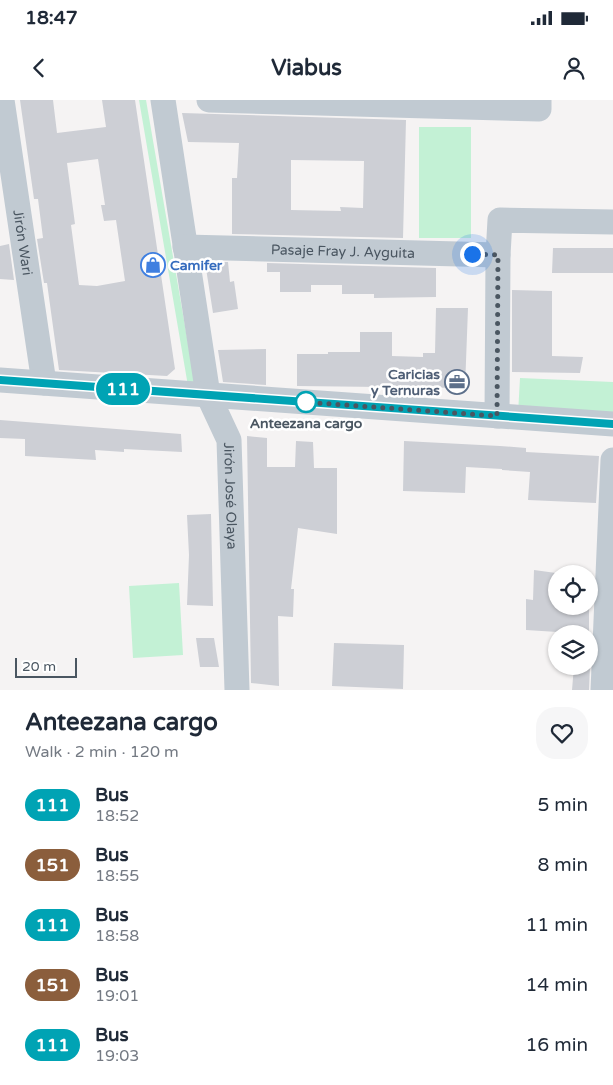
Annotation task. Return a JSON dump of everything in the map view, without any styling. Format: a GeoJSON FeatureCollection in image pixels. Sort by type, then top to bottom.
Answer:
{"type":"FeatureCollection","features":[{"type":"Feature","properties":{"kind":"street","name":"Jirón Wari"},"geometry":{"type":"LineString","coordinates":[[2,100],[10,220],[44,383]]}},
{"type":"Feature","properties":{"kind":"street","name":"Jirón José Olaya"},"geometry":{"type":"LineString","coordinates":[[162,100],[208,395],[229,440],[237,690]]}},
{"type":"Feature","properties":{"kind":"street"},"geometry":{"type":"LineString","coordinates":[[209,100],[539,105]]}},
{"type":"Feature","properties":{"kind":"street"},"geometry":{"type":"LineString","coordinates":[[497,416],[500,220],[613,222]]}},
{"type":"Feature","properties":{"kind":"street","name":"Pasaje Fray J. Ayguita"},"geometry":{"type":"LineString","coordinates":[[185,247],[498,255]]}},
{"type":"Feature","properties":{"kind":"street"},"geometry":{"type":"LineString","coordinates":[[0,380],[613,424]]}},
{"type":"Feature","properties":{"kind":"street"},"geometry":{"type":"LineString","coordinates":[[603,690],[613,460]]}},
{"type":"Feature","properties":{"kind":"green space"},"geometry":{"type":"Polygon","coordinates":[[[139,100],[146,100],[195,384],[188,386],[139,100]]]}},
{"type":"Feature","properties":{"kind":"green space"},"geometry":{"type":"Polygon","coordinates":[[[419,127],[471,127],[471,238],[419,238],[419,127]]]}},
{"type":"Feature","properties":{"kind":"green space"},"geometry":{"type":"Polygon","coordinates":[[[520,378],[613,382],[613,418],[518,414],[520,378]]]}},
{"type":"Feature","properties":{"kind":"green space"},"geometry":{"type":"Polygon","coordinates":[[[179,583],[183,655],[133,658],[129,586],[179,583]]]}},
{"type":"Feature","properties":{"kind":"building"},"geometry":{"type":"Polygon","coordinates":[[[20,100],[53,100],[57,133],[106,127],[102,100],[135,100],[175,369],[167,376],[59,370],[47,283],[44,283],[37,239],[43,238],[38,199],[34,199],[20,100]],[[98,159],[67,163],[75,224],[71,225],[79,285],[97,286],[125,281],[116,220],[104,221],[101,205],[105,205],[98,159]]]}},
{"type":"Feature","properties":{"kind":"building"},"geometry":{"type":"Polygon","coordinates":[[[182,113],[406,120],[403,238],[232,234],[232,178],[237,178],[239,143],[188,142],[182,113]],[[291,160],[291,210],[341,211],[340,207],[363,208],[364,161],[291,160]]]}},
{"type":"Feature","properties":{"kind":"building"},"geometry":{"type":"Polygon","coordinates":[[[9,244],[14,280],[0,279],[0,246],[9,244]]]}},
{"type":"Feature","properties":{"kind":"building"},"geometry":{"type":"Polygon","coordinates":[[[553,248],[613,248],[613,273],[552,273],[553,248]]]}},
{"type":"Feature","properties":{"kind":"building"},"geometry":{"type":"Polygon","coordinates":[[[205,262],[228,262],[230,282],[234,281],[238,309],[213,313],[205,262]]]}},
{"type":"Feature","properties":{"kind":"building"},"geometry":{"type":"Polygon","coordinates":[[[267,263],[436,268],[436,297],[374,298],[374,294],[342,294],[342,285],[311,285],[311,292],[280,292],[280,272],[267,272],[267,263]]]}},
{"type":"Feature","properties":{"kind":"building"},"geometry":{"type":"Polygon","coordinates":[[[512,290],[552,291],[552,356],[583,357],[580,373],[512,372],[512,290]]]}},
{"type":"Feature","properties":{"kind":"building"},"geometry":{"type":"Polygon","coordinates":[[[436,308],[468,308],[465,388],[297,386],[297,354],[360,352],[360,332],[392,332],[392,356],[423,357],[423,353],[435,353],[436,308]]]}},
{"type":"Feature","properties":{"kind":"building"},"geometry":{"type":"Polygon","coordinates":[[[266,349],[266,385],[223,382],[218,350],[266,349]]]}},
{"type":"Feature","properties":{"kind":"building"},"geometry":{"type":"Polygon","coordinates":[[[0,420],[181,434],[182,452],[124,449],[124,452],[95,450],[96,460],[25,456],[25,439],[0,438],[0,420]]]}},
{"type":"Feature","properties":{"kind":"building"},"geometry":{"type":"Polygon","coordinates":[[[247,436],[267,438],[267,467],[295,467],[296,441],[313,442],[314,468],[337,468],[337,534],[298,528],[291,589],[294,589],[293,617],[278,616],[279,686],[251,683],[247,436]]]}},
{"type":"Feature","properties":{"kind":"building"},"geometry":{"type":"Polygon","coordinates":[[[404,441],[526,448],[526,452],[599,456],[596,503],[528,500],[530,472],[502,469],[466,467],[465,493],[403,491],[404,441]]]}},
{"type":"Feature","properties":{"kind":"building"},"geometry":{"type":"Polygon","coordinates":[[[211,514],[213,606],[187,605],[189,555],[187,515],[211,514]]]}},
{"type":"Feature","properties":{"kind":"building"},"geometry":{"type":"Polygon","coordinates":[[[534,570],[548,572],[548,615],[589,615],[589,625],[548,625],[548,631],[526,630],[526,599],[533,600],[534,570]]]}},
{"type":"Feature","properties":{"kind":"building"},"geometry":{"type":"Polygon","coordinates":[[[196,638],[214,638],[219,667],[200,667],[196,638]]]}},
{"type":"Feature","properties":{"kind":"building"},"geometry":{"type":"Polygon","coordinates":[[[334,643],[404,645],[403,689],[332,686],[334,643]]]}},
{"type":"Feature","properties":{"kind":"building"},"geometry":{"type":"Polygon","coordinates":[[[573,675],[590,675],[589,690],[572,690],[573,675]]]}},
{"type":"Feature","properties":{"kind":"bus line","name":"111"},"geometry":{"type":"LineString","coordinates":[[0,380],[613,424]]}},
{"type":"Feature","properties":{"kind":"place","name":"Camifer"},"geometry":{"type":"Point","coordinates":[153,265]}},
{"type":"Feature","properties":{"kind":"place","name":"Caricias y Ternuras"},"geometry":{"type":"Point","coordinates":[457,382]}},
{"type":"Feature","properties":{"kind":"place","name":"Anteezana cargo"},"geometry":{"type":"Point","coordinates":[306,402]}},
{"type":"Feature","properties":{"kind":"route"},"geometry":{"type":"LineString","coordinates":[[306,402],[304,402],[497,416],[498,255],[472,254]]}}]}
